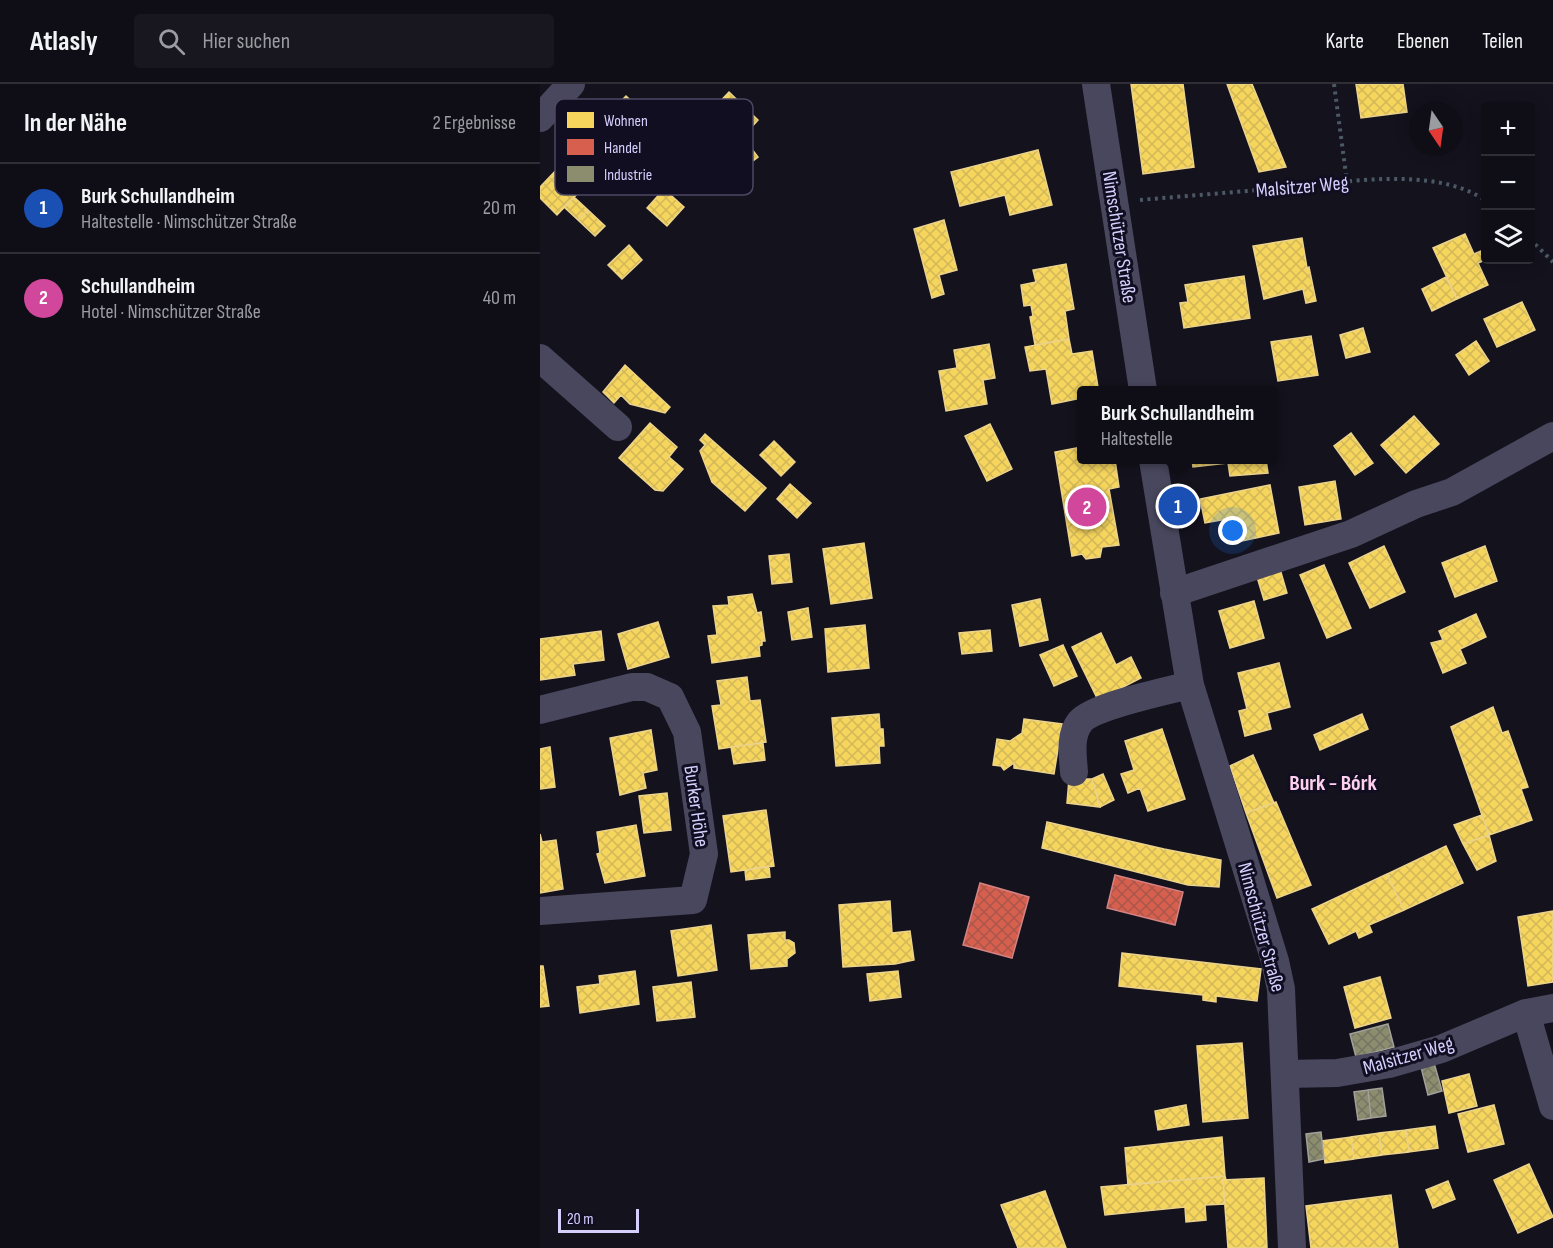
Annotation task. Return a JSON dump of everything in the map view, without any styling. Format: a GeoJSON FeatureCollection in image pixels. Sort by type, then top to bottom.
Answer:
{"type":"FeatureCollection","features":[{"type":"Feature","properties":{"kind":"street"},"geometry":{"type":"LineString","coordinates":[[557,99],[571,84]]}},
{"type":"Feature","properties":{"kind":"street","name":"Nimschützer Straße"},"geometry":{"type":"LineString","coordinates":[[1096,84],[1142,386]]}},
{"type":"Feature","properties":{"kind":"street"},"geometry":{"type":"LineString","coordinates":[[540,118],[555,102]]}},
{"type":"Feature","properties":{"kind":"street"},"geometry":{"type":"LineString","coordinates":[[540,358],[618,427]]}},
{"type":"Feature","properties":{"kind":"street"},"geometry":{"type":"LineString","coordinates":[[1174,593],[1351,534],[1416,504],[1452,492],[1553,436]]}},
{"type":"Feature","properties":{"kind":"street","name":"Nimschützer Straße"},"geometry":{"type":"LineString","coordinates":[[1154,464],[1190,685],[1275,961],[1281,989],[1293,1248]]}},
{"type":"Feature","properties":{"kind":"street"},"geometry":{"type":"LineString","coordinates":[[1074,772],[1072,751],[1075,732],[1081,721],[1096,711],[1190,685]]}},
{"type":"Feature","properties":{"kind":"street","name":"Burker Höhe"},"geometry":{"type":"LineString","coordinates":[[540,711],[632,687],[647,687],[670,697],[687,732],[704,854],[693,900],[540,911]]}},
{"type":"Feature","properties":{"kind":"street","name":"Malsitzer Weg"},"geometry":{"type":"LineString","coordinates":[[1285,1074],[1337,1073],[1389,1064],[1441,1049],[1540,1010],[1553,1106]]}},
{"type":"Feature","properties":{"kind":"path"},"geometry":{"type":"LineString","coordinates":[[1334,84],[1347,182]]}},
{"type":"Feature","properties":{"kind":"path","name":"Malsitzer Weg"},"geometry":{"type":"LineString","coordinates":[[1115,202],[1378,179],[1448,184],[1481,197]]}},
{"type":"Feature","properties":{"kind":"path"},"geometry":{"type":"LineString","coordinates":[[1535,244],[1553,262]]}},
{"type":"Feature","properties":{"kind":"building: Wohnen"},"geometry":{"type":"Polygon","coordinates":[[[1131,84],[1183,84],[1194,167],[1143,174],[1131,84]]]}},
{"type":"Feature","properties":{"kind":"building: Wohnen"},"geometry":{"type":"Polygon","coordinates":[[[1227,84],[1252,84],[1286,167],[1259,172],[1227,84]]]}},
{"type":"Feature","properties":{"kind":"building: Wohnen"},"geometry":{"type":"Polygon","coordinates":[[[1356,84],[1403,84],[1407,112],[1361,118],[1356,84]]]}},
{"type":"Feature","properties":{"kind":"building: Wohnen"},"geometry":{"type":"Polygon","coordinates":[[[729,92],[736,99],[722,99],[729,92]]]}},
{"type":"Feature","properties":{"kind":"building: Wohnen"},"geometry":{"type":"Polygon","coordinates":[[[753,115],[758,120],[753,126],[753,115]]]}},
{"type":"Feature","properties":{"kind":"building: Wohnen"},"geometry":{"type":"Polygon","coordinates":[[[753,150],[758,157],[753,161],[753,150]]]}},
{"type":"Feature","properties":{"kind":"building: Wohnen"},"geometry":{"type":"Polygon","coordinates":[[[1038,150],[1052,205],[1010,215],[1005,195],[960,206],[951,172],[1038,150]]]}},
{"type":"Feature","properties":{"kind":"building: Wohnen"},"geometry":{"type":"Polygon","coordinates":[[[555,171],[555,195],[576,195],[557,215],[540,198],[540,187],[555,171]]]}},
{"type":"Feature","properties":{"kind":"building: Wohnen"},"geometry":{"type":"Polygon","coordinates":[[[659,195],[671,195],[684,207],[667,226],[647,208],[659,195]]]}},
{"type":"Feature","properties":{"kind":"building: Wohnen"},"geometry":{"type":"Polygon","coordinates":[[[574,197],[588,210],[578,220],[564,207],[574,197]]]}},
{"type":"Feature","properties":{"kind":"building: Wohnen"},"geometry":{"type":"Polygon","coordinates":[[[588,210],[605,226],[595,236],[578,220],[588,210]]]}},
{"type":"Feature","properties":{"kind":"building: Wohnen"},"geometry":{"type":"Polygon","coordinates":[[[944,220],[957,270],[939,275],[944,294],[932,298],[914,229],[944,220]]]}},
{"type":"Feature","properties":{"kind":"building: Wohnen"},"geometry":{"type":"Polygon","coordinates":[[[1465,234],[1474,254],[1481,251],[1481,262],[1478,263],[1488,285],[1457,299],[1433,248],[1465,234]]]}},
{"type":"Feature","properties":{"kind":"building: Wohnen"},"geometry":{"type":"Polygon","coordinates":[[[1302,238],[1316,301],[1306,303],[1303,289],[1264,299],[1253,246],[1302,238]]]}},
{"type":"Feature","properties":{"kind":"building: Wohnen"},"geometry":{"type":"Polygon","coordinates":[[[629,245],[642,260],[622,279],[608,265],[629,245]]]}},
{"type":"Feature","properties":{"kind":"building: Wohnen"},"geometry":{"type":"Polygon","coordinates":[[[1066,264],[1074,309],[1065,311],[1069,339],[1035,345],[1030,317],[1033,316],[1031,305],[1024,306],[1021,285],[1036,282],[1033,270],[1066,264]]]}},
{"type":"Feature","properties":{"kind":"building: Wohnen"},"geometry":{"type":"Polygon","coordinates":[[[1244,276],[1250,318],[1184,328],[1180,303],[1188,302],[1185,285],[1244,276]]]}},
{"type":"Feature","properties":{"kind":"building: Wohnen"},"geometry":{"type":"Polygon","coordinates":[[[1446,277],[1457,299],[1432,311],[1422,289],[1446,277]]]}},
{"type":"Feature","properties":{"kind":"building: Wohnen"},"geometry":{"type":"Polygon","coordinates":[[[1522,302],[1535,330],[1497,347],[1484,319],[1522,302]]]}},
{"type":"Feature","properties":{"kind":"building: Wohnen"},"geometry":{"type":"Polygon","coordinates":[[[1363,328],[1370,352],[1346,358],[1340,335],[1363,328]]]}},
{"type":"Feature","properties":{"kind":"building: Wohnen"},"geometry":{"type":"Polygon","coordinates":[[[1311,336],[1318,375],[1278,381],[1271,342],[1311,336]]]}},
{"type":"Feature","properties":{"kind":"building: Wohnen"},"geometry":{"type":"Polygon","coordinates":[[[1069,339],[1072,354],[1092,351],[1098,386],[1077,386],[1077,399],[1052,404],[1046,369],[1030,371],[1025,347],[1069,339]]]}},
{"type":"Feature","properties":{"kind":"building: Wohnen"},"geometry":{"type":"Polygon","coordinates":[[[1476,341],[1489,361],[1469,375],[1456,355],[1476,341]]]}},
{"type":"Feature","properties":{"kind":"building: Wohnen"},"geometry":{"type":"Polygon","coordinates":[[[989,344],[995,378],[983,380],[987,404],[946,411],[939,371],[957,368],[954,350],[989,344]]]}},
{"type":"Feature","properties":{"kind":"building: Wohnen"},"geometry":{"type":"Polygon","coordinates":[[[625,365],[670,407],[665,413],[630,404],[621,395],[614,403],[603,392],[625,365]]]}},
{"type":"Feature","properties":{"kind":"building: Wohnen"},"geometry":{"type":"Polygon","coordinates":[[[1414,416],[1439,444],[1406,473],[1381,445],[1414,416]]]}},
{"type":"Feature","properties":{"kind":"building: Wohnen"},"geometry":{"type":"Polygon","coordinates":[[[650,423],[677,447],[669,457],[683,469],[663,491],[655,490],[619,458],[650,423]]]}},
{"type":"Feature","properties":{"kind":"building: Wohnen"},"geometry":{"type":"Polygon","coordinates":[[[990,424],[1012,469],[987,481],[965,436],[990,424]]]}},
{"type":"Feature","properties":{"kind":"building: Wohnen"},"geometry":{"type":"Polygon","coordinates":[[[1351,433],[1373,463],[1355,475],[1334,446],[1351,433]]]}},
{"type":"Feature","properties":{"kind":"building: Wohnen"},"geometry":{"type":"Polygon","coordinates":[[[705,434],[766,488],[745,511],[712,482],[700,451],[705,445],[700,440],[705,434]]]}},
{"type":"Feature","properties":{"kind":"building: Wohnen"},"geometry":{"type":"Polygon","coordinates":[[[774,441],[795,462],[781,476],[760,455],[774,441]]]}},
{"type":"Feature","properties":{"kind":"building: Wohnen"},"geometry":{"type":"Polygon","coordinates":[[[1077,448],[1077,464],[1116,464],[1119,487],[1109,489],[1119,545],[1102,547],[1100,557],[1086,559],[1082,554],[1072,556],[1055,452],[1077,448]]]}},
{"type":"Feature","properties":{"kind":"building: Wohnen"},"geometry":{"type":"Polygon","coordinates":[[[1193,464],[1219,464],[1193,467],[1193,464]]]}},
{"type":"Feature","properties":{"kind":"building: Wohnen"},"geometry":{"type":"Polygon","coordinates":[[[1228,464],[1267,464],[1268,473],[1230,476],[1228,464]]]}},
{"type":"Feature","properties":{"kind":"building: Wohnen"},"geometry":{"type":"Polygon","coordinates":[[[1335,481],[1341,519],[1305,525],[1299,487],[1335,481]]]}},
{"type":"Feature","properties":{"kind":"building: Wohnen"},"geometry":{"type":"Polygon","coordinates":[[[790,484],[811,503],[797,518],[777,499],[790,484]]]}},
{"type":"Feature","properties":{"kind":"building: Wohnen"},"geometry":{"type":"Polygon","coordinates":[[[1270,485],[1279,533],[1232,543],[1227,519],[1205,523],[1200,499],[1270,485]]]}},
{"type":"Feature","properties":{"kind":"building: Wohnen"},"geometry":{"type":"Polygon","coordinates":[[[864,543],[872,598],[831,604],[823,549],[864,543]]]}},
{"type":"Feature","properties":{"kind":"building: Wohnen"},"geometry":{"type":"Polygon","coordinates":[[[1384,546],[1405,592],[1370,608],[1349,563],[1384,546]]]}},
{"type":"Feature","properties":{"kind":"building: Wohnen"},"geometry":{"type":"Polygon","coordinates":[[[1485,546],[1497,581],[1455,597],[1442,563],[1485,546]]]}},
{"type":"Feature","properties":{"kind":"building: Wohnen"},"geometry":{"type":"Polygon","coordinates":[[[789,554],[792,582],[772,584],[769,556],[789,554]]]}},
{"type":"Feature","properties":{"kind":"building: Wohnen"},"geometry":{"type":"Polygon","coordinates":[[[1324,565],[1351,628],[1327,638],[1300,575],[1324,565]]]}},
{"type":"Feature","properties":{"kind":"building: Wohnen"},"geometry":{"type":"Polygon","coordinates":[[[1280,569],[1287,593],[1264,600],[1257,577],[1280,569]]]}},
{"type":"Feature","properties":{"kind":"building: Wohnen"},"geometry":{"type":"Polygon","coordinates":[[[752,594],[757,613],[761,612],[765,641],[762,641],[762,645],[759,646],[760,656],[712,663],[708,636],[717,635],[713,606],[729,605],[728,597],[752,594]]]}},
{"type":"Feature","properties":{"kind":"building: Wohnen"},"geometry":{"type":"Polygon","coordinates":[[[1040,599],[1048,640],[1020,646],[1012,605],[1040,599]]]}},
{"type":"Feature","properties":{"kind":"building: Wohnen"},"geometry":{"type":"Polygon","coordinates":[[[1254,601],[1264,638],[1230,648],[1219,611],[1254,601]]]}},
{"type":"Feature","properties":{"kind":"building: Wohnen"},"geometry":{"type":"Polygon","coordinates":[[[808,608],[812,637],[792,640],[788,612],[808,608]]]}},
{"type":"Feature","properties":{"kind":"building: Wohnen"},"geometry":{"type":"Polygon","coordinates":[[[1476,614],[1486,637],[1460,649],[1466,663],[1443,673],[1431,643],[1443,640],[1439,631],[1476,614]]]}},
{"type":"Feature","properties":{"kind":"building: Wohnen"},"geometry":{"type":"Polygon","coordinates":[[[658,622],[669,657],[628,669],[618,634],[658,622]]]}},
{"type":"Feature","properties":{"kind":"building: Wohnen"},"geometry":{"type":"Polygon","coordinates":[[[865,625],[869,668],[828,672],[825,629],[865,625]]]}},
{"type":"Feature","properties":{"kind":"building: Wohnen"},"geometry":{"type":"Polygon","coordinates":[[[990,630],[992,651],[962,654],[959,633],[990,630]]]}},
{"type":"Feature","properties":{"kind":"building: Wohnen"},"geometry":{"type":"Polygon","coordinates":[[[601,631],[604,660],[573,664],[575,675],[540,680],[540,639],[601,631]]]}},
{"type":"Feature","properties":{"kind":"building: Wohnen"},"geometry":{"type":"Polygon","coordinates":[[[1101,633],[1116,665],[1131,657],[1141,678],[1098,700],[1072,647],[1101,633]]]}},
{"type":"Feature","properties":{"kind":"building: Wohnen"},"geometry":{"type":"Polygon","coordinates":[[[1063,645],[1077,676],[1054,686],[1040,655],[1063,645]]]}},
{"type":"Feature","properties":{"kind":"building: Wohnen"},"geometry":{"type":"Polygon","coordinates":[[[1279,663],[1290,707],[1267,713],[1271,729],[1245,736],[1239,711],[1247,709],[1238,673],[1279,663]]]}},
{"type":"Feature","properties":{"kind":"building: Wohnen"},"geometry":{"type":"Polygon","coordinates":[[[747,677],[750,701],[760,700],[766,742],[719,749],[712,706],[721,705],[717,681],[747,677]]]}},
{"type":"Feature","properties":{"kind":"building: Wohnen"},"geometry":{"type":"Polygon","coordinates":[[[1493,707],[1502,733],[1508,731],[1528,787],[1521,789],[1532,820],[1489,835],[1451,727],[1493,707]]]}},
{"type":"Feature","properties":{"kind":"building: Wohnen"},"geometry":{"type":"Polygon","coordinates":[[[879,714],[884,746],[879,746],[880,763],[836,766],[832,718],[879,714]]]}},
{"type":"Feature","properties":{"kind":"building: Wohnen"},"geometry":{"type":"Polygon","coordinates":[[[1362,714],[1368,729],[1320,750],[1314,735],[1362,714]]]}},
{"type":"Feature","properties":{"kind":"building: Wohnen"},"geometry":{"type":"Polygon","coordinates":[[[1024,719],[1062,724],[1054,774],[1014,768],[1014,763],[1004,770],[1001,766],[993,765],[997,739],[1010,741],[1022,733],[1024,719]]]}},
{"type":"Feature","properties":{"kind":"building: Wohnen"},"geometry":{"type":"Polygon","coordinates":[[[1162,729],[1185,799],[1148,811],[1140,788],[1128,793],[1121,774],[1134,770],[1125,741],[1162,729]]]}},
{"type":"Feature","properties":{"kind":"building: Wohnen"},"geometry":{"type":"Polygon","coordinates":[[[651,730],[657,770],[643,773],[646,788],[620,795],[610,738],[651,730]]]}},
{"type":"Feature","properties":{"kind":"building: Wohnen"},"geometry":{"type":"Polygon","coordinates":[[[763,743],[765,760],[734,764],[731,747],[763,743]]]}},
{"type":"Feature","properties":{"kind":"building: Wohnen"},"geometry":{"type":"Polygon","coordinates":[[[550,747],[555,787],[540,789],[540,749],[550,747]]]}},
{"type":"Feature","properties":{"kind":"building: Wohnen"},"geometry":{"type":"Polygon","coordinates":[[[1253,755],[1274,803],[1246,813],[1230,766],[1253,755]]]}},
{"type":"Feature","properties":{"kind":"building: Wohnen"},"geometry":{"type":"Polygon","coordinates":[[[1103,774],[1114,800],[1100,807],[1092,779],[1103,774]]]}},
{"type":"Feature","properties":{"kind":"building: Wohnen"},"geometry":{"type":"Polygon","coordinates":[[[1069,779],[1092,779],[1100,807],[1067,803],[1069,779]]]}},
{"type":"Feature","properties":{"kind":"building: Wohnen"},"geometry":{"type":"Polygon","coordinates":[[[667,793],[671,830],[644,833],[639,796],[667,793]]]}},
{"type":"Feature","properties":{"kind":"building: Wohnen"},"geometry":{"type":"Polygon","coordinates":[[[1276,802],[1311,885],[1277,898],[1246,813],[1276,802]]]}},
{"type":"Feature","properties":{"kind":"building: Wohnen"},"geometry":{"type":"Polygon","coordinates":[[[766,810],[774,866],[731,872],[723,816],[766,810]]]}},
{"type":"Feature","properties":{"kind":"building: Wohnen"},"geometry":{"type":"Polygon","coordinates":[[[1482,815],[1489,835],[1463,844],[1454,825],[1482,815]]]}},
{"type":"Feature","properties":{"kind":"building: Wohnen"},"geometry":{"type":"Polygon","coordinates":[[[1047,822],[1221,860],[1219,887],[1188,885],[1042,848],[1047,822]]]}},
{"type":"Feature","properties":{"kind":"building: Wohnen"},"geometry":{"type":"Polygon","coordinates":[[[636,825],[645,876],[605,883],[597,854],[600,853],[597,832],[636,825]]]}},
{"type":"Feature","properties":{"kind":"building: Wohnen"},"geometry":{"type":"Polygon","coordinates":[[[540,834],[542,842],[556,840],[563,889],[540,893],[540,834]]]}},
{"type":"Feature","properties":{"kind":"building: Wohnen"},"geometry":{"type":"Polygon","coordinates":[[[1489,835],[1496,861],[1477,870],[1463,844],[1489,835]]]}},
{"type":"Feature","properties":{"kind":"building: Wohnen"},"geometry":{"type":"Polygon","coordinates":[[[1446,846],[1463,883],[1404,910],[1387,874],[1446,846]]]}},
{"type":"Feature","properties":{"kind":"building: Wohnen"},"geometry":{"type":"Polygon","coordinates":[[[769,866],[770,877],[746,880],[745,870],[769,866]]]}},
{"type":"Feature","properties":{"kind":"building: Wohnen"},"geometry":{"type":"Polygon","coordinates":[[[1387,874],[1404,910],[1369,925],[1372,932],[1359,938],[1356,931],[1329,944],[1312,909],[1387,874]]]}},
{"type":"Feature","properties":{"kind":"building: Wohnen"},"geometry":{"type":"Polygon","coordinates":[[[890,901],[892,933],[910,931],[914,960],[895,964],[843,967],[839,905],[890,901]]]}},
{"type":"Feature","properties":{"kind":"building: Wohnen"},"geometry":{"type":"Polygon","coordinates":[[[1553,911],[1553,982],[1528,986],[1518,917],[1553,911]]]}},
{"type":"Feature","properties":{"kind":"building: Wohnen"},"geometry":{"type":"Polygon","coordinates":[[[711,925],[717,970],[678,976],[671,931],[711,925]]]}},
{"type":"Feature","properties":{"kind":"building: Wohnen"},"geometry":{"type":"Polygon","coordinates":[[[785,932],[785,940],[794,943],[795,953],[787,959],[787,966],[751,969],[748,935],[785,932]]]}},
{"type":"Feature","properties":{"kind":"building: Wohnen"},"geometry":{"type":"Polygon","coordinates":[[[1122,953],[1261,969],[1257,1001],[1216,996],[1216,1002],[1203,1000],[1203,995],[1119,986],[1122,953]]]}},
{"type":"Feature","properties":{"kind":"building: Wohnen"},"geometry":{"type":"Polygon","coordinates":[[[540,966],[543,966],[549,1006],[540,1007],[540,966]]]}},
{"type":"Feature","properties":{"kind":"building: Wohnen"},"geometry":{"type":"Polygon","coordinates":[[[635,971],[639,1004],[580,1013],[577,987],[600,984],[599,976],[635,971]]]}},
{"type":"Feature","properties":{"kind":"building: Wohnen"},"geometry":{"type":"Polygon","coordinates":[[[898,971],[901,997],[870,1001],[867,974],[898,971]]]}},
{"type":"Feature","properties":{"kind":"building: Wohnen"},"geometry":{"type":"Polygon","coordinates":[[[1380,977],[1391,1018],[1355,1028],[1344,987],[1380,977]]]}},
{"type":"Feature","properties":{"kind":"building: Wohnen"},"geometry":{"type":"Polygon","coordinates":[[[691,982],[695,1017],[657,1021],[653,987],[691,982]]]}},
{"type":"Feature","properties":{"kind":"building: Wohnen"},"geometry":{"type":"Polygon","coordinates":[[[1242,1043],[1248,1118],[1203,1122],[1197,1046],[1242,1043]]]}},
{"type":"Feature","properties":{"kind":"building: Wohnen"},"geometry":{"type":"Polygon","coordinates":[[[1469,1074],[1477,1106],[1449,1113],[1442,1081],[1469,1074]]]}},
{"type":"Feature","properties":{"kind":"building: Wohnen"},"geometry":{"type":"Polygon","coordinates":[[[1186,1105],[1189,1125],[1158,1130],[1155,1111],[1186,1105]]]}},
{"type":"Feature","properties":{"kind":"building: Wohnen"},"geometry":{"type":"Polygon","coordinates":[[[1494,1105],[1504,1144],[1468,1152],[1458,1114],[1494,1105]]]}},
{"type":"Feature","properties":{"kind":"building: Wohnen"},"geometry":{"type":"Polygon","coordinates":[[[1435,1126],[1438,1148],[1409,1152],[1406,1130],[1435,1126]]]}},
{"type":"Feature","properties":{"kind":"building: Wohnen"},"geometry":{"type":"Polygon","coordinates":[[[1406,1130],[1409,1152],[1382,1155],[1379,1133],[1406,1130]]]}},
{"type":"Feature","properties":{"kind":"building: Wohnen"},"geometry":{"type":"Polygon","coordinates":[[[1379,1133],[1382,1155],[1354,1159],[1351,1137],[1379,1133]]]}},
{"type":"Feature","properties":{"kind":"building: Wohnen"},"geometry":{"type":"Polygon","coordinates":[[[1222,1137],[1225,1176],[1128,1185],[1125,1148],[1222,1137]]]}},
{"type":"Feature","properties":{"kind":"building: Wohnen"},"geometry":{"type":"Polygon","coordinates":[[[1351,1137],[1354,1159],[1325,1163],[1322,1141],[1351,1137]]]}},
{"type":"Feature","properties":{"kind":"building: Wohnen"},"geometry":{"type":"Polygon","coordinates":[[[1529,1164],[1553,1217],[1518,1233],[1494,1180],[1529,1164]]]}},
{"type":"Feature","properties":{"kind":"building: Wohnen"},"geometry":{"type":"Polygon","coordinates":[[[1225,1176],[1226,1180],[1223,1180],[1225,1204],[1205,1205],[1206,1220],[1186,1222],[1185,1207],[1105,1215],[1101,1187],[1225,1176]]]}},
{"type":"Feature","properties":{"kind":"building: Wohnen"},"geometry":{"type":"Polygon","coordinates":[[[1264,1178],[1267,1248],[1228,1248],[1223,1180],[1264,1178]]]}},
{"type":"Feature","properties":{"kind":"building: Wohnen"},"geometry":{"type":"Polygon","coordinates":[[[1448,1181],[1455,1199],[1433,1208],[1426,1190],[1448,1181]]]}},
{"type":"Feature","properties":{"kind":"building: Wohnen"},"geometry":{"type":"Polygon","coordinates":[[[1045,1191],[1066,1248],[1018,1248],[1001,1205],[1045,1191]]]}},
{"type":"Feature","properties":{"kind":"building: Wohnen"},"geometry":{"type":"Polygon","coordinates":[[[1391,1195],[1398,1248],[1311,1248],[1306,1206],[1391,1195]]]}},
{"type":"Feature","properties":{"kind":"building: Handel"},"geometry":{"type":"Polygon","coordinates":[[[1115,875],[1183,892],[1175,925],[1107,908],[1115,875]]]}},
{"type":"Feature","properties":{"kind":"building: Handel"},"geometry":{"type":"Polygon","coordinates":[[[980,883],[1029,897],[1012,958],[963,945],[980,883]]]}},
{"type":"Feature","properties":{"kind":"building: Industrie"},"geometry":{"type":"Polygon","coordinates":[[[1388,1024],[1394,1047],[1356,1057],[1350,1034],[1388,1024]]]}},
{"type":"Feature","properties":{"kind":"building: Industrie"},"geometry":{"type":"Polygon","coordinates":[[[1434,1063],[1442,1091],[1428,1095],[1421,1067],[1434,1063]]]}},
{"type":"Feature","properties":{"kind":"building: Industrie"},"geometry":{"type":"Polygon","coordinates":[[[1382,1088],[1386,1116],[1371,1118],[1368,1090],[1382,1088]]]}},
{"type":"Feature","properties":{"kind":"building: Industrie"},"geometry":{"type":"Polygon","coordinates":[[[1368,1090],[1371,1118],[1358,1120],[1354,1092],[1368,1090]]]}},
{"type":"Feature","properties":{"kind":"building: Industrie"},"geometry":{"type":"Polygon","coordinates":[[[1321,1132],[1324,1159],[1309,1162],[1306,1134],[1321,1132]]]}},
{"type":"Feature","properties":{"kind":"place","name":"Burk Schullandheim"},"geometry":{"type":"Point","coordinates":[1178,506]}},
{"type":"Feature","properties":{"kind":"place","name":"Schullandheim"},"geometry":{"type":"Point","coordinates":[1087,507]}},
{"type":"Feature","properties":{"kind":"district","name":"Burk - Bórk"},"geometry":{"type":"Point","coordinates":[1333,782]}}]}
